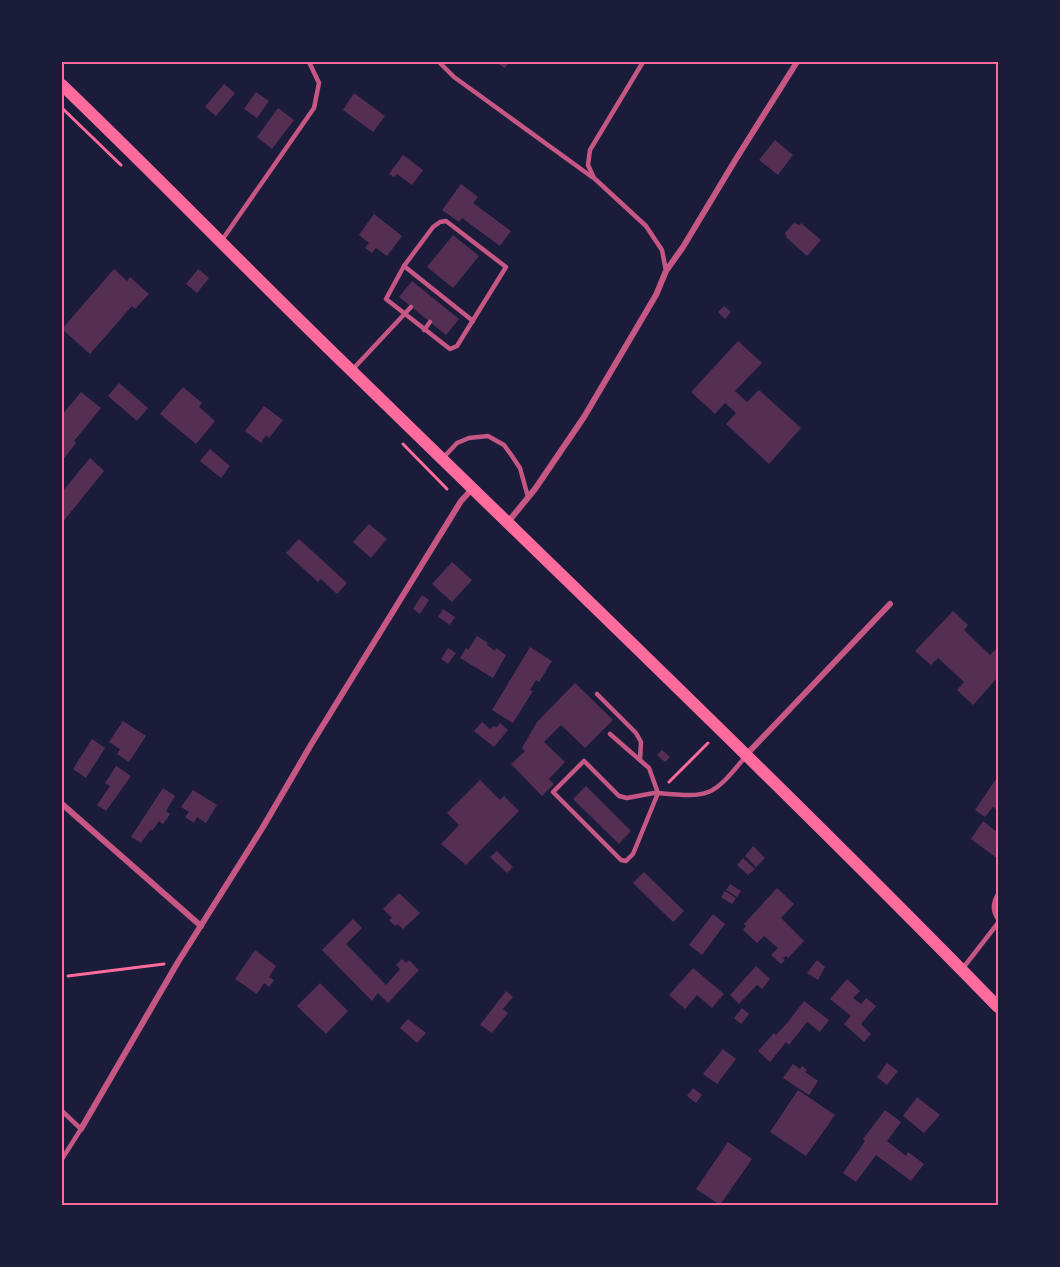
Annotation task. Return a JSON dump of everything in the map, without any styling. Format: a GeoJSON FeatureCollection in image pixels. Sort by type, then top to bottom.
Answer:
{"type":"FeatureCollection","features":[{"type":"Feature","properties":{"kind":"main road"},"geometry":{"type":"LineString","coordinates":[[62,85],[999,1007]]}},
{"type":"Feature","properties":{"kind":"street"},"geometry":{"type":"LineString","coordinates":[[508,522],[584,417],[656,295],[666,271],[797,62]]}},
{"type":"Feature","properties":{"kind":"street"},"geometry":{"type":"LineString","coordinates":[[81,1129],[178,962],[263,827],[460,501],[472,488]]}},
{"type":"Feature","properties":{"kind":"street"},"geometry":{"type":"LineString","coordinates":[[746,756],[890,604]]}},
{"type":"Feature","properties":{"kind":"street"},"geometry":{"type":"LineString","coordinates":[[62,804],[201,926]]}},
{"type":"Feature","properties":{"kind":"lane"},"geometry":{"type":"LineString","coordinates":[[221,242],[315,108],[319,83],[309,62]]}},
{"type":"Feature","properties":{"kind":"lane"},"geometry":{"type":"LineString","coordinates":[[439,62],[454,77],[594,178],[646,226],[662,250],[666,271]]}},
{"type":"Feature","properties":{"kind":"lane"},"geometry":{"type":"LineString","coordinates":[[594,178],[588,165],[590,150],[643,62]]}},
{"type":"Feature","properties":{"kind":"lane"},"geometry":{"type":"LineString","coordinates":[[446,221],[506,267],[457,346],[450,350],[386,299],[404,266],[434,227],[446,221]]}},
{"type":"Feature","properties":{"kind":"lane"},"geometry":{"type":"LineString","coordinates":[[404,266],[473,321]]}},
{"type":"Feature","properties":{"kind":"lane"},"geometry":{"type":"LineString","coordinates":[[423,291],[428,285]]}},
{"type":"Feature","properties":{"kind":"lane"},"geometry":{"type":"LineString","coordinates":[[443,306],[447,300]]}},
{"type":"Feature","properties":{"kind":"lane"},"geometry":{"type":"LineString","coordinates":[[351,371],[411,307]]}},
{"type":"Feature","properties":{"kind":"lane"},"geometry":{"type":"LineString","coordinates":[[424,330],[430,322]]}},
{"type":"Feature","properties":{"kind":"lane"},"geometry":{"type":"LineString","coordinates":[[442,459],[457,443],[469,438],[488,436],[504,445],[520,468],[528,497]]}},
{"type":"Feature","properties":{"kind":"lane"},"geometry":{"type":"LineString","coordinates":[[597,694],[636,733],[641,742],[640,760]]}},
{"type":"Feature","properties":{"kind":"lane"},"geometry":{"type":"LineString","coordinates":[[610,734],[649,768],[657,793],[633,854],[626,861],[621,860],[553,792],[584,761],[619,796],[627,798],[657,793],[696,796],[707,793],[723,783],[746,756]]}},
{"type":"Feature","properties":{"kind":"lane"},"geometry":{"type":"LineString","coordinates":[[962,969],[999,921],[993,905],[999,894]]}},
{"type":"Feature","properties":{"kind":"lane"},"geometry":{"type":"LineString","coordinates":[[62,1111],[81,1129],[62,1159]]}},
{"type":"Feature","properties":{"kind":"path"},"geometry":{"type":"LineString","coordinates":[[657,793],[708,743]]}},
{"type":"Feature","properties":{"kind":"path"},"geometry":{"type":"LineString","coordinates":[[68,976],[178,962]]}},
{"type":"Feature","properties":{"kind":"building"},"geometry":{"type":"Polygon","coordinates":[[[495,62],[509,62],[505,68],[495,62]]]}},
{"type":"Feature","properties":{"kind":"building"},"geometry":{"type":"Polygon","coordinates":[[[224,84],[235,93],[216,116],[205,107],[224,84]]]}},
{"type":"Feature","properties":{"kind":"building"},"geometry":{"type":"Polygon","coordinates":[[[256,92],[269,101],[257,118],[244,109],[256,92]]]}},
{"type":"Feature","properties":{"kind":"building"},"geometry":{"type":"Polygon","coordinates":[[[354,93],[385,116],[373,132],[343,110],[354,93]]]}},
{"type":"Feature","properties":{"kind":"building"},"geometry":{"type":"Polygon","coordinates":[[[278,108],[294,120],[272,149],[257,137],[278,108]]]}},
{"type":"Feature","properties":{"kind":"building"},"geometry":{"type":"Polygon","coordinates":[[[775,140],[793,155],[778,175],[759,160],[775,140]]]}},
{"type":"Feature","properties":{"kind":"building"},"geometry":{"type":"Polygon","coordinates":[[[403,155],[423,170],[412,185],[397,174],[394,177],[389,174],[403,155]]]}},
{"type":"Feature","properties":{"kind":"building"},"geometry":{"type":"Polygon","coordinates":[[[461,184],[478,197],[473,203],[511,231],[500,246],[462,218],[459,222],[442,210],[461,184]]]}},
{"type":"Feature","properties":{"kind":"building"},"geometry":{"type":"Polygon","coordinates":[[[374,214],[402,236],[387,256],[376,248],[372,253],[365,248],[369,243],[359,235],[374,214]]]}},
{"type":"Feature","properties":{"kind":"building"},"geometry":{"type":"Polygon","coordinates":[[[794,223],[800,225],[801,223],[821,240],[807,256],[787,238],[785,233],[794,223]]]}},
{"type":"Feature","properties":{"kind":"building"},"geometry":{"type":"Polygon","coordinates":[[[453,235],[479,256],[453,288],[427,267],[453,235]]]}},
{"type":"Feature","properties":{"kind":"building"},"geometry":{"type":"Polygon","coordinates":[[[114,269],[127,281],[130,277],[149,294],[135,309],[132,306],[90,354],[62,329],[114,269]]]}},
{"type":"Feature","properties":{"kind":"building"},"geometry":{"type":"Polygon","coordinates":[[[198,269],[209,278],[197,293],[186,284],[198,269]]]}},
{"type":"Feature","properties":{"kind":"building"},"geometry":{"type":"Polygon","coordinates":[[[412,281],[459,319],[446,335],[399,297],[412,281]]]}},
{"type":"Feature","properties":{"kind":"building"},"geometry":{"type":"Polygon","coordinates":[[[724,306],[731,312],[725,319],[718,312],[724,306]]]}},
{"type":"Feature","properties":{"kind":"building"},"geometry":{"type":"Polygon","coordinates":[[[738,341],[762,363],[735,391],[747,402],[759,390],[801,428],[769,464],[726,424],[736,413],[725,403],[715,414],[691,392],[738,341]]]}},
{"type":"Feature","properties":{"kind":"building"},"geometry":{"type":"Polygon","coordinates":[[[119,383],[148,408],[137,421],[108,396],[119,383]]]}},
{"type":"Feature","properties":{"kind":"building"},"geometry":{"type":"Polygon","coordinates":[[[183,387],[202,403],[199,407],[215,421],[196,444],[160,414],[183,387]]]}},
{"type":"Feature","properties":{"kind":"building"},"geometry":{"type":"Polygon","coordinates":[[[81,392],[101,408],[74,441],[76,443],[62,461],[62,415],[81,392]]]}},
{"type":"Feature","properties":{"kind":"building"},"geometry":{"type":"Polygon","coordinates":[[[264,406],[283,420],[269,438],[266,435],[261,443],[245,431],[264,406]]]}},
{"type":"Feature","properties":{"kind":"building"},"geometry":{"type":"Polygon","coordinates":[[[210,449],[230,466],[221,478],[200,461],[210,449]]]}},
{"type":"Feature","properties":{"kind":"building"},"geometry":{"type":"Polygon","coordinates":[[[90,458],[104,471],[62,523],[62,492],[90,458]]]}},
{"type":"Feature","properties":{"kind":"building"},"geometry":{"type":"Polygon","coordinates":[[[369,524],[387,539],[371,558],[353,542],[369,524]]]}},
{"type":"Feature","properties":{"kind":"building"},"geometry":{"type":"Polygon","coordinates":[[[299,539],[347,583],[337,594],[321,579],[318,582],[286,553],[299,539]]]}},
{"type":"Feature","properties":{"kind":"building"},"geometry":{"type":"Polygon","coordinates":[[[452,562],[472,580],[452,602],[432,584],[452,562]]]}},
{"type":"Feature","properties":{"kind":"building"},"geometry":{"type":"Polygon","coordinates":[[[422,595],[429,600],[420,614],[413,609],[422,595]]]}},
{"type":"Feature","properties":{"kind":"building"},"geometry":{"type":"Polygon","coordinates":[[[443,609],[455,617],[450,625],[438,617],[443,609]]]}},
{"type":"Feature","properties":{"kind":"building"},"geometry":{"type":"Polygon","coordinates":[[[953,611],[968,625],[964,630],[990,655],[995,650],[998,653],[998,677],[973,705],[957,690],[964,682],[938,658],[931,665],[915,651],[953,611]]]}},
{"type":"Feature","properties":{"kind":"building"},"geometry":{"type":"Polygon","coordinates":[[[477,636],[495,651],[496,648],[506,655],[493,678],[460,658],[477,636]]]}},
{"type":"Feature","properties":{"kind":"building"},"geometry":{"type":"Polygon","coordinates":[[[530,647],[552,661],[539,682],[536,680],[530,690],[533,691],[513,723],[492,710],[530,647]]]}},
{"type":"Feature","properties":{"kind":"building"},"geometry":{"type":"Polygon","coordinates":[[[448,648],[456,653],[448,664],[441,659],[448,648]]]}},
{"type":"Feature","properties":{"kind":"building"},"geometry":{"type":"Polygon","coordinates":[[[575,683],[613,720],[585,748],[561,725],[544,742],[565,762],[549,779],[554,784],[542,796],[511,764],[525,751],[522,748],[537,722],[575,683]]]}},
{"type":"Feature","properties":{"kind":"building"},"geometry":{"type":"Polygon","coordinates":[[[123,721],[146,736],[129,762],[117,754],[120,749],[109,742],[123,721]]]}},
{"type":"Feature","properties":{"kind":"building"},"geometry":{"type":"Polygon","coordinates":[[[482,722],[490,729],[493,726],[497,727],[500,723],[508,730],[494,747],[474,731],[482,722]]]}},
{"type":"Feature","properties":{"kind":"building"},"geometry":{"type":"Polygon","coordinates":[[[92,739],[105,748],[86,778],[73,769],[92,739]]]}},
{"type":"Feature","properties":{"kind":"building"},"geometry":{"type":"Polygon","coordinates":[[[662,750],[670,757],[665,762],[657,755],[662,750]]]}},
{"type":"Feature","properties":{"kind":"building"},"geometry":{"type":"Polygon","coordinates":[[[116,766],[131,776],[106,811],[97,805],[110,786],[105,783],[116,766]]]}},
{"type":"Feature","properties":{"kind":"building"},"geometry":{"type":"Polygon","coordinates":[[[998,776],[998,808],[997,810],[993,807],[985,817],[975,810],[998,776]]]}},
{"type":"Feature","properties":{"kind":"building"},"geometry":{"type":"Polygon","coordinates":[[[480,780],[500,800],[504,796],[519,811],[466,865],[441,844],[459,825],[447,813],[480,780]]]}},
{"type":"Feature","properties":{"kind":"building"},"geometry":{"type":"Polygon","coordinates":[[[586,786],[631,831],[619,844],[573,799],[586,786]]]}},
{"type":"Feature","properties":{"kind":"building"},"geometry":{"type":"Polygon","coordinates":[[[163,788],[175,796],[166,811],[170,814],[163,824],[159,821],[152,831],[151,829],[141,843],[131,837],[163,788]]]}},
{"type":"Feature","properties":{"kind":"building"},"geometry":{"type":"Polygon","coordinates":[[[193,790],[217,805],[206,823],[197,817],[194,823],[185,817],[189,812],[181,807],[193,790]]]}},
{"type":"Feature","properties":{"kind":"building"},"geometry":{"type":"Polygon","coordinates":[[[983,821],[998,833],[998,859],[971,839],[983,821]]]}},
{"type":"Feature","properties":{"kind":"building"},"geometry":{"type":"Polygon","coordinates":[[[753,846],[765,858],[756,867],[745,856],[753,846]]]}},
{"type":"Feature","properties":{"kind":"building"},"geometry":{"type":"Polygon","coordinates":[[[497,851],[513,867],[507,873],[490,857],[497,851]]]}},
{"type":"Feature","properties":{"kind":"building"},"geometry":{"type":"Polygon","coordinates":[[[743,858],[755,869],[748,875],[737,865],[743,858]]]}},
{"type":"Feature","properties":{"kind":"building"},"geometry":{"type":"Polygon","coordinates":[[[644,872],[684,911],[673,922],[633,883],[644,872]]]}},
{"type":"Feature","properties":{"kind":"building"},"geometry":{"type":"Polygon","coordinates":[[[730,884],[741,891],[737,897],[726,890],[730,884]]]}},
{"type":"Feature","properties":{"kind":"building"},"geometry":{"type":"Polygon","coordinates":[[[777,888],[794,904],[781,918],[804,941],[788,958],[786,956],[783,958],[785,960],[781,964],[771,955],[778,948],[764,936],[757,943],[743,930],[746,926],[744,924],[777,888]]]}},
{"type":"Feature","properties":{"kind":"building"},"geometry":{"type":"Polygon","coordinates":[[[725,891],[736,898],[732,904],[721,897],[725,891]]]}},
{"type":"Feature","properties":{"kind":"building"},"geometry":{"type":"Polygon","coordinates":[[[399,893],[420,913],[403,929],[397,924],[395,926],[389,920],[392,918],[383,909],[399,893]]]}},
{"type":"Feature","properties":{"kind":"building"},"geometry":{"type":"Polygon","coordinates":[[[713,914],[725,924],[702,955],[689,945],[713,914]]]}},
{"type":"Feature","properties":{"kind":"building"},"geometry":{"type":"Polygon","coordinates":[[[353,919],[362,928],[346,944],[386,985],[400,969],[396,965],[402,959],[406,963],[409,960],[419,970],[388,1003],[378,993],[372,1001],[322,950],[353,919]]]}},
{"type":"Feature","properties":{"kind":"building"},"geometry":{"type":"Polygon","coordinates":[[[255,950],[276,966],[269,977],[274,980],[269,987],[264,983],[257,994],[235,979],[255,950]]]}},
{"type":"Feature","properties":{"kind":"building"},"geometry":{"type":"Polygon","coordinates":[[[817,960],[825,967],[818,980],[807,973],[817,960]]]}},
{"type":"Feature","properties":{"kind":"building"},"geometry":{"type":"Polygon","coordinates":[[[756,966],[770,979],[762,989],[757,985],[739,1004],[730,995],[756,966]]]}},
{"type":"Feature","properties":{"kind":"building"},"geometry":{"type":"Polygon","coordinates":[[[693,968],[724,994],[712,1008],[697,995],[685,1009],[669,995],[693,968]]]}},
{"type":"Feature","properties":{"kind":"building"},"geometry":{"type":"Polygon","coordinates":[[[847,979],[860,991],[853,998],[861,1004],[866,998],[876,1006],[861,1024],[871,1034],[864,1042],[844,1024],[851,1016],[830,999],[847,979]]]}},
{"type":"Feature","properties":{"kind":"building"},"geometry":{"type":"Polygon","coordinates":[[[320,983],[348,1011],[326,1034],[297,1006],[320,983]]]}},
{"type":"Feature","properties":{"kind":"building"},"geometry":{"type":"Polygon","coordinates":[[[506,991],[513,997],[503,1009],[508,1013],[492,1033],[480,1025],[506,991]]]}},
{"type":"Feature","properties":{"kind":"building"},"geometry":{"type":"Polygon","coordinates":[[[804,1001],[829,1020],[820,1032],[807,1022],[789,1045],[786,1042],[770,1062],[758,1051],[774,1033],[776,1035],[788,1022],[804,1001]]]}},
{"type":"Feature","properties":{"kind":"building"},"geometry":{"type":"Polygon","coordinates":[[[742,1008],[749,1014],[741,1024],[734,1018],[742,1008]]]}},
{"type":"Feature","properties":{"kind":"building"},"geometry":{"type":"Polygon","coordinates":[[[408,1019],[426,1033],[417,1043],[400,1028],[408,1019]]]}},
{"type":"Feature","properties":{"kind":"building"},"geometry":{"type":"Polygon","coordinates":[[[723,1049],[736,1059],[717,1084],[703,1074],[723,1049]]]}},
{"type":"Feature","properties":{"kind":"building"},"geometry":{"type":"Polygon","coordinates":[[[887,1063],[898,1071],[887,1085],[877,1077],[887,1063]]]}},
{"type":"Feature","properties":{"kind":"building"},"geometry":{"type":"Polygon","coordinates":[[[793,1064],[800,1069],[802,1066],[807,1070],[805,1072],[818,1081],[809,1095],[783,1078],[793,1064]]]}},
{"type":"Feature","properties":{"kind":"building"},"geometry":{"type":"Polygon","coordinates":[[[693,1088],[702,1095],[696,1103],[687,1096],[693,1088]]]}},
{"type":"Feature","properties":{"kind":"building"},"geometry":{"type":"Polygon","coordinates":[[[798,1090],[835,1115],[806,1156],[770,1132],[798,1090]]]}},
{"type":"Feature","properties":{"kind":"building"},"geometry":{"type":"Polygon","coordinates":[[[917,1097],[940,1115],[924,1133],[903,1116],[917,1097]]]}},
{"type":"Feature","properties":{"kind":"building"},"geometry":{"type":"Polygon","coordinates":[[[885,1110],[901,1122],[887,1141],[906,1156],[908,1152],[924,1164],[911,1181],[876,1155],[856,1182],[843,1173],[865,1141],[863,1139],[885,1110]]]}},
{"type":"Feature","properties":{"kind":"building"},"geometry":{"type":"Polygon","coordinates":[[[728,1142],[752,1159],[720,1205],[696,1189],[728,1142]]]}}]}
